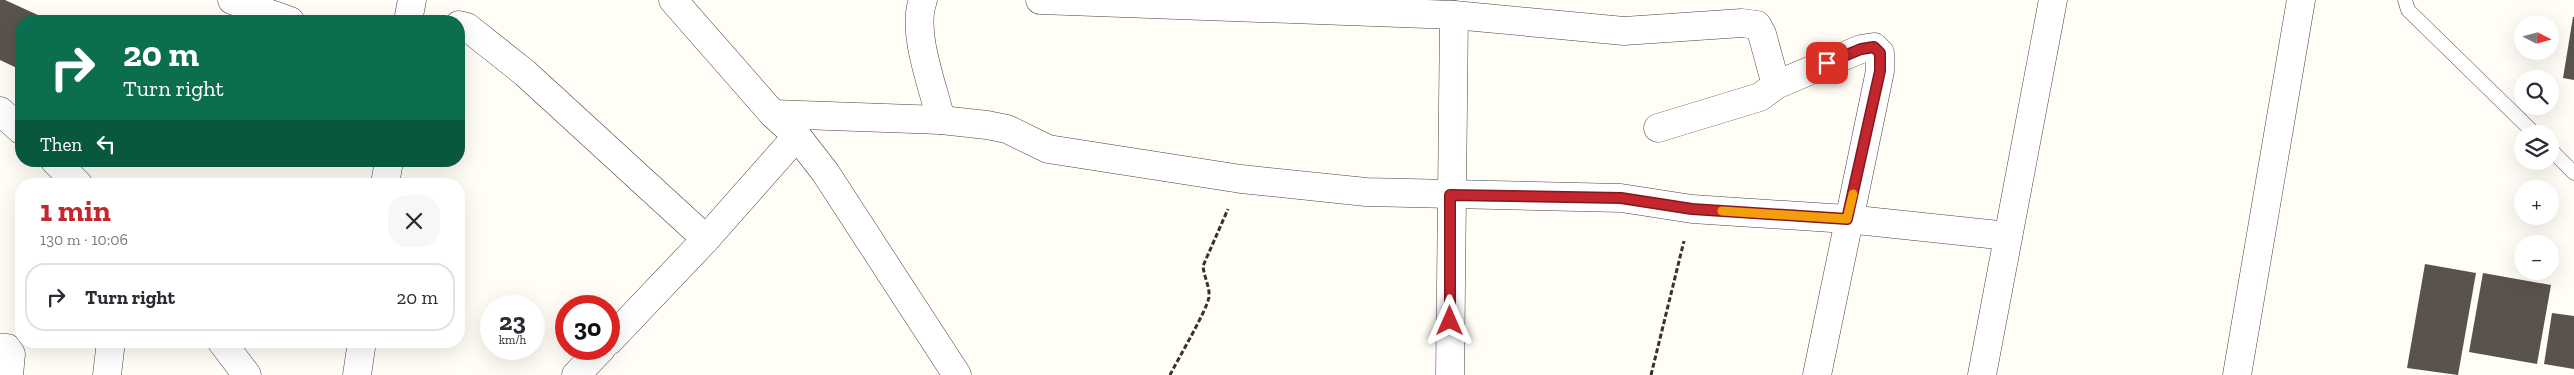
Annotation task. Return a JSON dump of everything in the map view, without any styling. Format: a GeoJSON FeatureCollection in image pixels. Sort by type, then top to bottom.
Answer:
{"type":"FeatureCollection","features":[{"type":"Feature","properties":{"kind":"street"},"geometry":{"type":"LineString","coordinates":[[232,0],[273,15]]}},
{"type":"Feature","properties":{"kind":"street"},"geometry":{"type":"LineString","coordinates":[[409,15],[412,0]]}},
{"type":"Feature","properties":{"kind":"street"},"geometry":{"type":"LineString","coordinates":[[674,0],[773,114],[796,136],[850,209],[957,375]]}},
{"type":"Feature","properties":{"kind":"street"},"geometry":{"type":"LineString","coordinates":[[923,0],[918,13],[920,33],[941,120]]}},
{"type":"Feature","properties":{"kind":"street"},"geometry":{"type":"LineString","coordinates":[[1040,0],[1466,11],[1624,31],[1742,24],[1757,25],[1762,34],[1776,85]]}},
{"type":"Feature","properties":{"kind":"street"},"geometry":{"type":"LineString","coordinates":[[1982,375],[2053,0]]}},
{"type":"Feature","properties":{"kind":"street"},"geometry":{"type":"LineString","coordinates":[[2237,375],[2294,2]]}},
{"type":"Feature","properties":{"kind":"street"},"geometry":{"type":"LineString","coordinates":[[1450,375],[1450,195],[1466,11]]}},
{"type":"Feature","properties":{"kind":"street"},"geometry":{"type":"LineString","coordinates":[[465,26],[525,74],[706,239]]}},
{"type":"Feature","properties":{"kind":"street"},"geometry":{"type":"LineString","coordinates":[[1658,128],[1760,97],[1776,85],[1861,49],[1874,47],[1880,53],[1880,71],[1847,219],[1816,375]]}},
{"type":"Feature","properties":{"kind":"street"},"geometry":{"type":"LineString","coordinates":[[773,114],[941,120],[1007,130],[1048,149],[1241,179],[1366,192],[1621,198],[1692,209],[1847,219],[2008,236]]}},
{"type":"Feature","properties":{"kind":"street"},"geometry":{"type":"LineString","coordinates":[[620,329],[706,239],[796,136]]}},
{"type":"Feature","properties":{"kind":"street"},"geometry":{"type":"LineString","coordinates":[[61,167],[72,178]]}},
{"type":"Feature","properties":{"kind":"street"},"geometry":{"type":"LineString","coordinates":[[0,348],[7,348],[11,354],[9,375]]}},
{"type":"Feature","properties":{"kind":"street"},"geometry":{"type":"LineString","coordinates":[[107,375],[110,348]]}},
{"type":"Feature","properties":{"kind":"street"},"geometry":{"type":"LineString","coordinates":[[226,348],[247,375]]}},
{"type":"Feature","properties":{"kind":"street"},"geometry":{"type":"LineString","coordinates":[[357,375],[361,348]]}},
{"type":"Feature","properties":{"kind":"street"},"geometry":{"type":"LineString","coordinates":[[576,375],[590,360]]}},
{"type":"Feature","properties":{"kind":"lane"},"geometry":{"type":"LineString","coordinates":[[2405,0],[2408,10],[2526,125]]}},
{"type":"Feature","properties":{"kind":"lane"},"geometry":{"type":"LineString","coordinates":[[2559,158],[2574,174]]}},
{"type":"Feature","properties":{"kind":"path"},"geometry":{"type":"LineString","coordinates":[[1170,375],[1206,305],[1209,289],[1204,276],[1203,266],[1241,179]]}},
{"type":"Feature","properties":{"kind":"path"},"geometry":{"type":"LineString","coordinates":[[1651,375],[1692,209]]}},
{"type":"Feature","properties":{"kind":"building"},"geometry":{"type":"Polygon","coordinates":[[[0,0],[5,0],[38,15],[15,15],[15,67],[0,60],[0,0]]]}},
{"type":"Feature","properties":{"kind":"building"},"geometry":{"type":"Polygon","coordinates":[[[2574,17],[2574,80],[2563,78],[2574,17]]]}},
{"type":"Feature","properties":{"kind":"building"},"geometry":{"type":"Polygon","coordinates":[[[2425,264],[2476,273],[2458,375],[2407,368],[2425,264]]]}},
{"type":"Feature","properties":{"kind":"building"},"geometry":{"type":"Polygon","coordinates":[[[2483,273],[2514,280],[2551,285],[2537,364],[2469,352],[2483,273]]]}},
{"type":"Feature","properties":{"kind":"building"},"geometry":{"type":"Polygon","coordinates":[[[2552,313],[2574,316],[2574,369],[2544,364],[2552,313]]]}},
{"type":"Feature","properties":{"kind":"slow traffic"},"geometry":{"type":"LineString","coordinates":[[1722,211],[1847,219],[1853,194]]}},
{"type":"Feature","properties":{"kind":"route"},"geometry":{"type":"LineString","coordinates":[[1450,321],[1450,195],[1562,195],[1621,198],[1692,209],[1847,219],[1880,71],[1880,53],[1874,47],[1861,49],[1827,63]]}}]}
